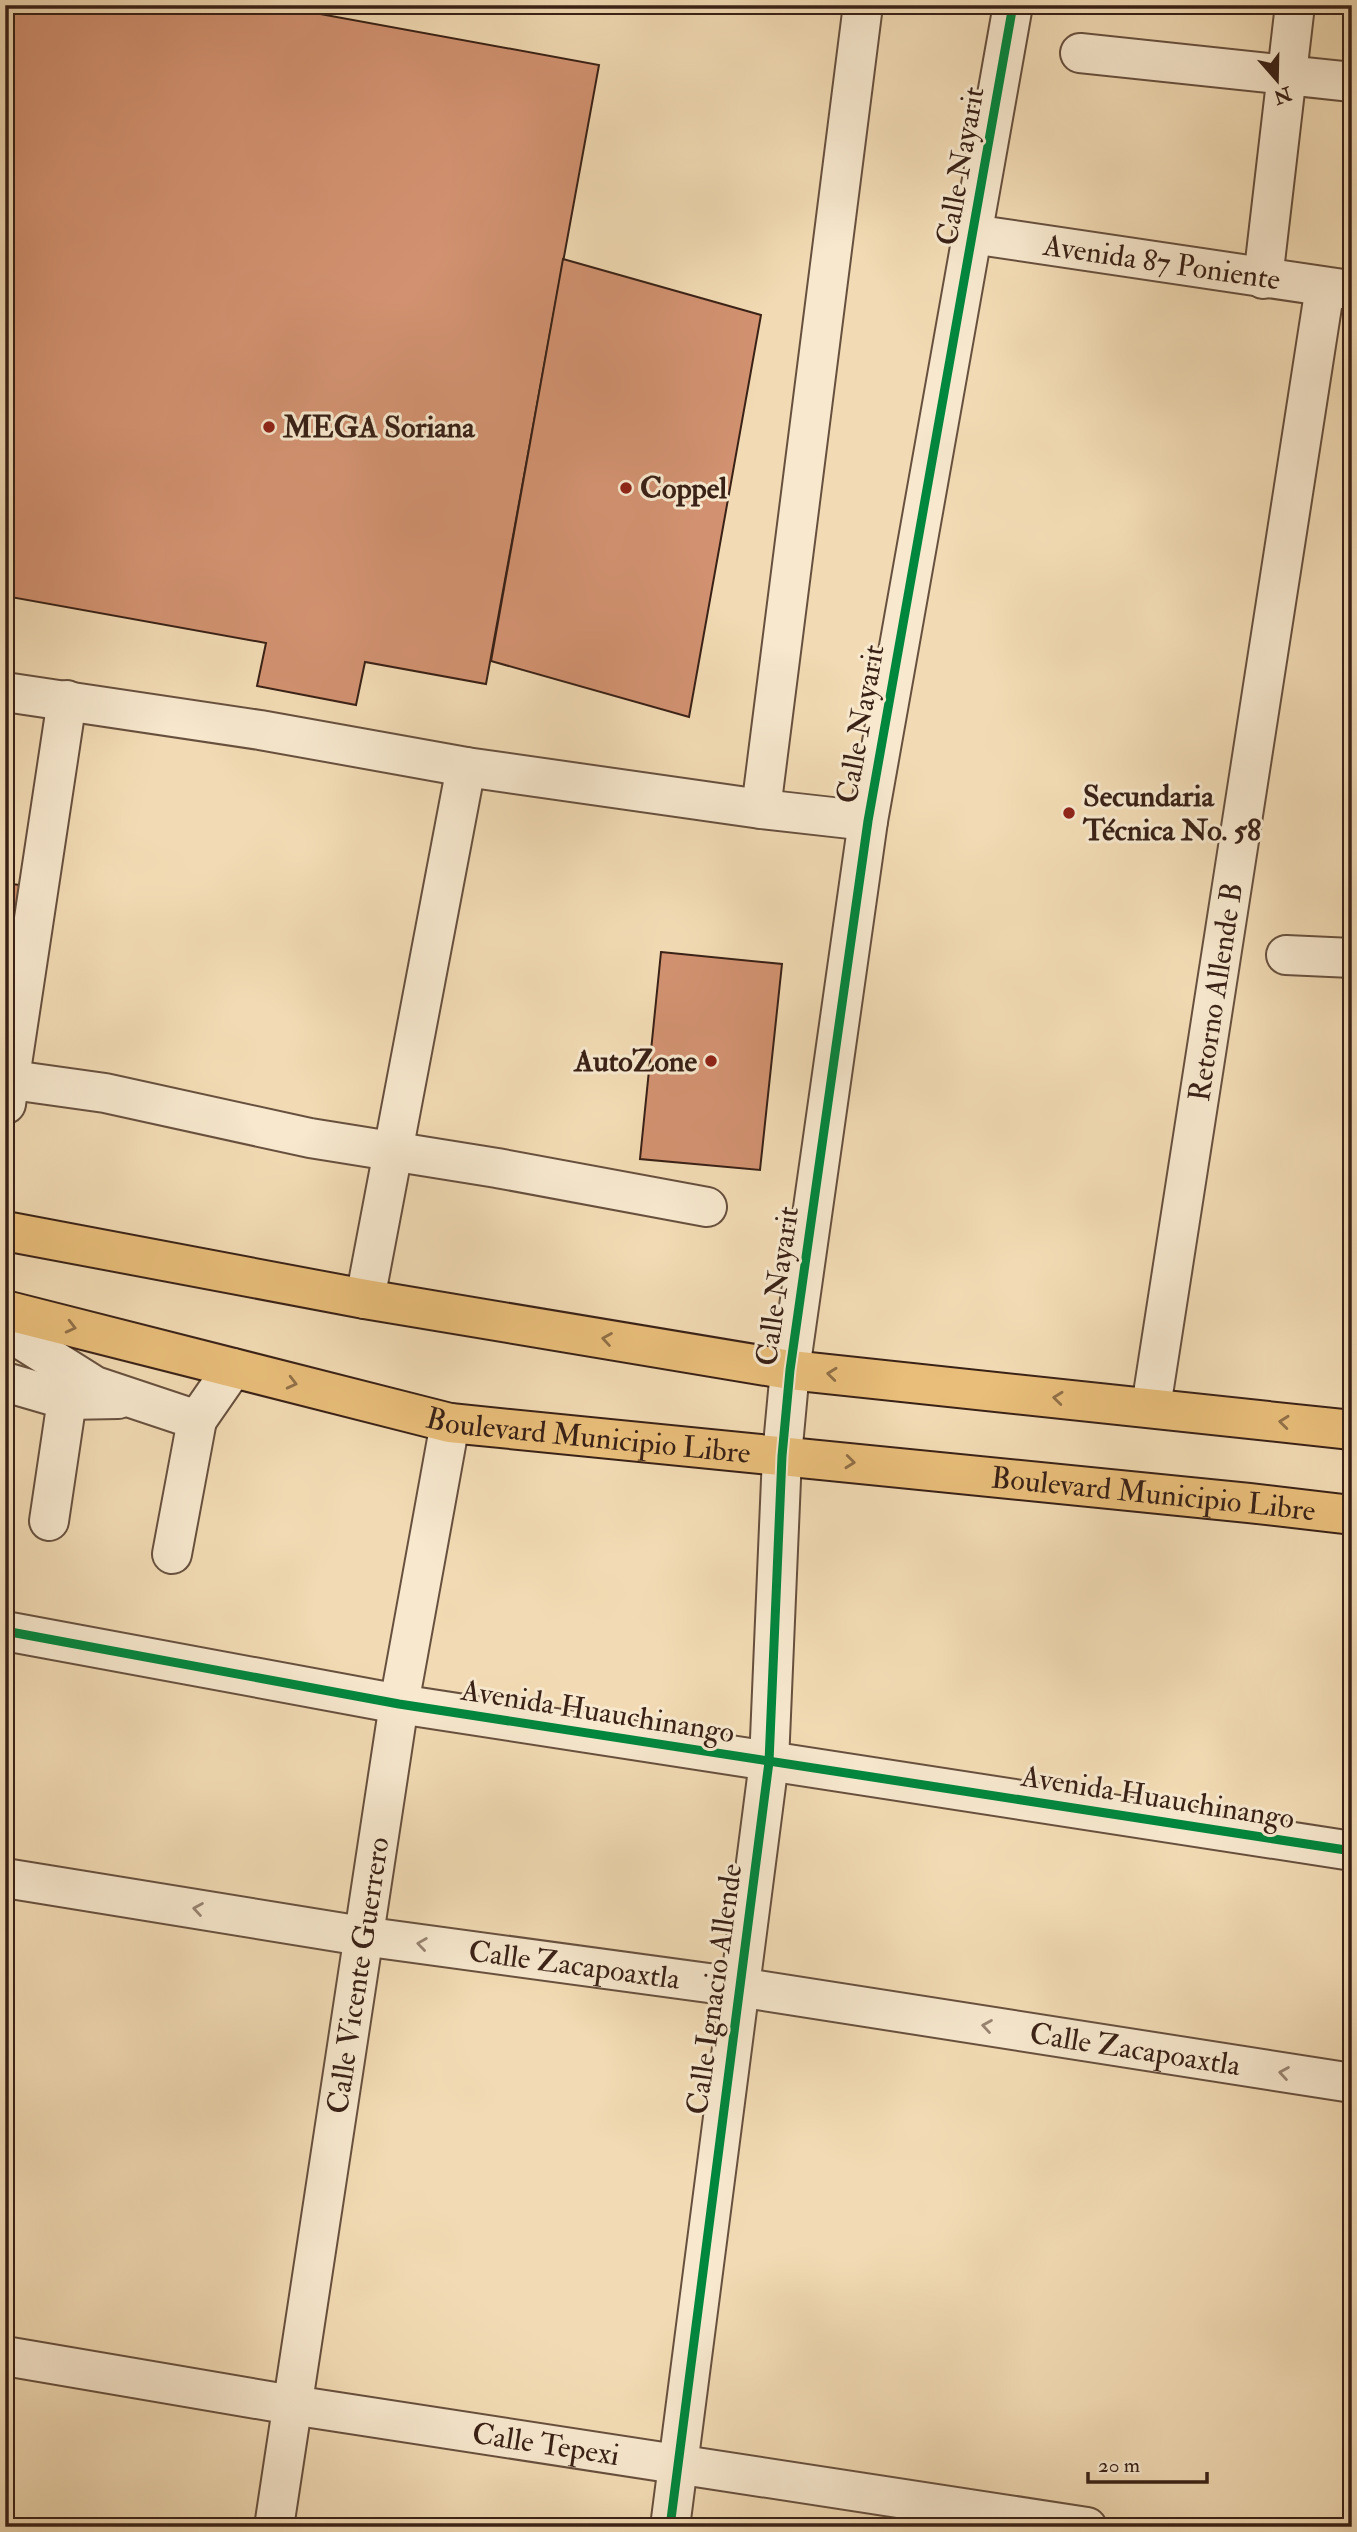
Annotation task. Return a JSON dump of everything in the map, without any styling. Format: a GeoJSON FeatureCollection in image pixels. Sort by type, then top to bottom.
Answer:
{"type":"FeatureCollection","features":[{"type":"Feature","properties":{"kind":"main road"},"geometry":{"type":"LineString","coordinates":[[5,1231],[365,1299],[790,1370],[1352,1430]]}},
{"type":"Feature","properties":{"kind":"main road","name":"Boulevard Municipio Libre"},"geometry":{"type":"LineString","coordinates":[[5,1310],[450,1423],[1352,1515]]}},
{"type":"Feature","properties":{"kind":"street"},"geometry":{"type":"LineString","coordinates":[[761,810],[863,5]]}},
{"type":"Feature","properties":{"kind":"street","name":"Calle Nayarit"},"geometry":{"type":"LineString","coordinates":[[782,1455],[790,1370],[868,821],[1013,5]]}},
{"type":"Feature","properties":{"kind":"street"},"geometry":{"type":"LineString","coordinates":[[1264,279],[1285,73],[1295,5]]}},
{"type":"Feature","properties":{"kind":"street"},"geometry":{"type":"LineString","coordinates":[[1080,53],[1352,82]]}},
{"type":"Feature","properties":{"kind":"street","name":"Avenida 87 Poniente"},"geometry":{"type":"LineString","coordinates":[[972,234],[1339,289]]}},
{"type":"Feature","properties":{"kind":"street","name":"Retorno Allende B"},"geometry":{"type":"LineString","coordinates":[[1151,1407],[1339,289]]}},
{"type":"Feature","properties":{"kind":"street"},"geometry":{"type":"LineString","coordinates":[[5,692],[260,730],[466,767],[761,810],[868,821]]}},
{"type":"Feature","properties":{"kind":"street"},"geometry":{"type":"LineString","coordinates":[[67,700],[7,1088],[105,1093],[310,1138],[497,1168],[707,1207]]}},
{"type":"Feature","properties":{"kind":"street"},"geometry":{"type":"LineString","coordinates":[[365,1299],[466,767]]}},
{"type":"Feature","properties":{"kind":"street"},"geometry":{"type":"LineString","coordinates":[[1286,955],[1352,958]]}},
{"type":"Feature","properties":{"kind":"street"},"geometry":{"type":"LineString","coordinates":[[5,1327],[95,1386],[197,1420]]}},
{"type":"Feature","properties":{"kind":"street"},"geometry":{"type":"LineString","coordinates":[[172,1554],[197,1420],[233,1368]]}},
{"type":"Feature","properties":{"kind":"street"},"geometry":{"type":"LineString","coordinates":[[5,1382],[67,1400],[134,1399]]}},
{"type":"Feature","properties":{"kind":"street"},"geometry":{"type":"LineString","coordinates":[[49,1521],[67,1400]]}},
{"type":"Feature","properties":{"kind":"street","name":"Calle Vicente Guerrero"},"geometry":{"type":"LineString","coordinates":[[274,2527],[398,1704],[450,1423]]}},
{"type":"Feature","properties":{"kind":"street","name":"Calle Ignacio Allende"},"geometry":{"type":"LineString","coordinates":[[670,2527],[769,1762],[782,1455]]}},
{"type":"Feature","properties":{"kind":"street","name":"Avenida Huauchinango"},"geometry":{"type":"LineString","coordinates":[[5,1631],[398,1704],[1352,1852]]}},
{"type":"Feature","properties":{"kind":"street","name":"Calle Zacapoaxtla"},"geometry":{"type":"LineString","coordinates":[[5,1878],[362,1936],[738,1987],[1352,2083]]}},
{"type":"Feature","properties":{"kind":"street","name":"Calle Tepexi"},"geometry":{"type":"LineString","coordinates":[[5,2356],[292,2405],[1087,2527]]}},
{"type":"Feature","properties":{"kind":"building","name":"MEGA Soriana"},"geometry":{"type":"Polygon","coordinates":[[[5,5],[271,5],[599,65],[486,684],[365,662],[356,705],[257,686],[266,643],[5,596],[5,5]]]}},
{"type":"Feature","properties":{"kind":"building","name":"Coppel"},"geometry":{"type":"Polygon","coordinates":[[[563,259],[761,315],[689,717],[491,661],[563,259]]]}},
{"type":"Feature","properties":{"kind":"building"},"geometry":{"type":"Polygon","coordinates":[[[5,883],[20,885],[5,980],[5,883]]]}},
{"type":"Feature","properties":{"kind":"building","name":"AutoZone"},"geometry":{"type":"Polygon","coordinates":[[[661,952],[782,964],[760,1170],[640,1159],[661,952]]]}},
{"type":"Feature","properties":{"kind":"cycle path"},"geometry":{"type":"LineString","coordinates":[[670,2527],[769,1762],[782,1456],[790,1370],[868,821],[1013,5]]}},
{"type":"Feature","properties":{"kind":"cycle path"},"geometry":{"type":"LineString","coordinates":[[5,1631],[399,1704],[1352,1851]]}},
{"type":"Feature","properties":{"kind":"place","name":"MEGA Soriana"},"geometry":{"type":"Point","coordinates":[269,427]}},
{"type":"Feature","properties":{"kind":"place","name":"Coppel"},"geometry":{"type":"Point","coordinates":[626,488]}},
{"type":"Feature","properties":{"kind":"place","name":"Secundaria Técnica No. 58"},"geometry":{"type":"Point","coordinates":[1069,813]}},
{"type":"Feature","properties":{"kind":"place","name":"AutoZone"},"geometry":{"type":"Point","coordinates":[711,1061]}}]}
